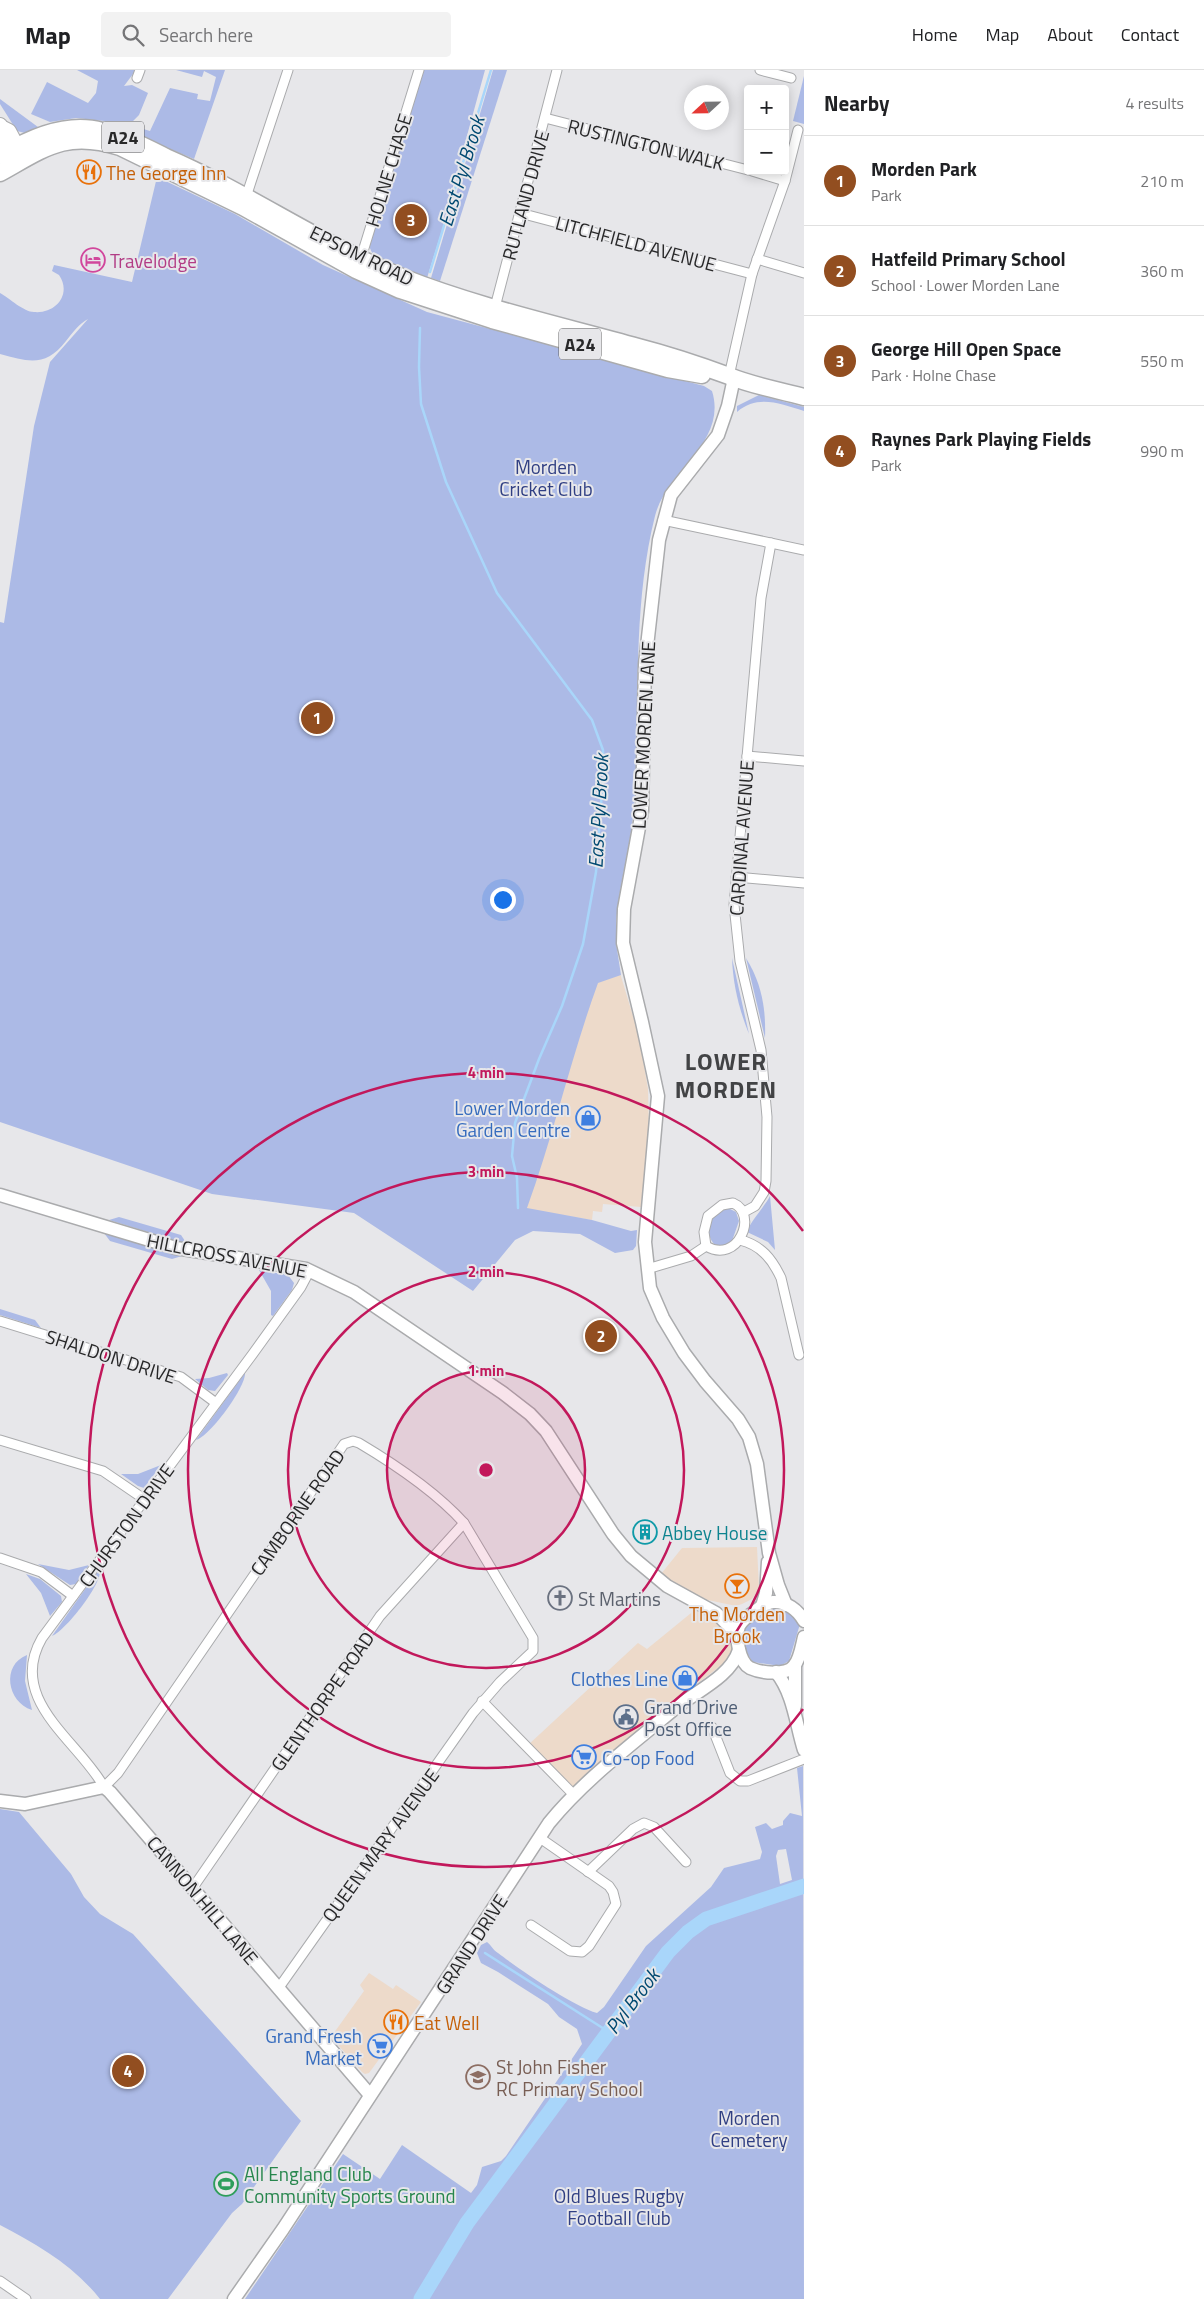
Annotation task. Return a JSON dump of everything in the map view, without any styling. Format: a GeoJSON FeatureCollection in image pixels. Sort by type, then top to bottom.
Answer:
{"type":"FeatureCollection","features":[{"type":"Feature","properties":{"kind":"highway","name":"EPSOM ROAD"},"geometry":{"type":"LineString","coordinates":[[9,158],[33,138],[64,130],[83,128],[101,130],[122,137],[198,171],[245,201],[358,264],[402,277],[493,314],[668,369],[715,378],[731,377],[804,397]]}},
{"type":"Feature","properties":{"kind":"highway","name":"EPSOM ROAD"},"geometry":{"type":"LineString","coordinates":[[9,158],[36,154],[43,148],[72,141],[90,140],[120,147],[245,201]]}},
{"type":"Feature","properties":{"kind":"main road"},"geometry":{"type":"LineString","coordinates":[[1,126],[9,131],[9,158]]}},
{"type":"Feature","properties":{"kind":"street"},"geometry":{"type":"LineString","coordinates":[[245,201],[288,70]]}},
{"type":"Feature","properties":{"kind":"street","name":"HOLNE CHASE"},"geometry":{"type":"LineString","coordinates":[[358,264],[419,70]]}},
{"type":"Feature","properties":{"kind":"street","name":"RUTLAND DRIVE"},"geometry":{"type":"LineString","coordinates":[[493,314],[557,70]]}},
{"type":"Feature","properties":{"kind":"street"},"geometry":{"type":"LineString","coordinates":[[760,70],[791,78]]}},
{"type":"Feature","properties":{"kind":"street","name":"RUSTINGTON WALK"},"geometry":{"type":"LineString","coordinates":[[545,118],[744,169]]}},
{"type":"Feature","properties":{"kind":"street"},"geometry":{"type":"LineString","coordinates":[[731,377],[752,274],[785,180],[798,130]]}},
{"type":"Feature","properties":{"kind":"street"},"geometry":{"type":"LineString","coordinates":[[767,175],[785,180]]}},
{"type":"Feature","properties":{"kind":"street","name":"LITCHFIELD AVENUE"},"geometry":{"type":"LineString","coordinates":[[520,213],[752,274]]}},
{"type":"Feature","properties":{"kind":"street"},"geometry":{"type":"LineString","coordinates":[[758,259],[804,273]]}},
{"type":"Feature","properties":{"kind":"street","name":"LOWER MORDEN LANE"},"geometry":{"type":"LineString","coordinates":[[731,377],[728,406],[718,435],[671,495],[663,520],[645,664],[642,811],[622,928],[625,960],[642,1022],[658,1096],[646,1229],[647,1269],[655,1301],[677,1343],[705,1381],[738,1419],[749,1437],[757,1464],[768,1553],[766,1594],[762,1606]]}},
{"type":"Feature","properties":{"kind":"street"},"geometry":{"type":"LineString","coordinates":[[663,520],[804,550]]}},
{"type":"Feature","properties":{"kind":"street","name":"CARDINAL AVENUE"},"geometry":{"type":"LineString","coordinates":[[744,1212],[756,1206],[764,1192],[766,1181],[766,1118],[761,1050],[737,942],[734,905],[761,593],[772,543]]}},
{"type":"Feature","properties":{"kind":"street"},"geometry":{"type":"LineString","coordinates":[[747,756],[804,762]]}},
{"type":"Feature","properties":{"kind":"street"},"geometry":{"type":"LineString","coordinates":[[736,877],[804,883]]}},
{"type":"Feature","properties":{"kind":"street","name":"HILLCROSS AVENUE"},"geometry":{"type":"LineString","coordinates":[[0,1195],[176,1248],[290,1265],[310,1270],[340,1284],[365,1299],[523,1408],[546,1431],[613,1534],[632,1556],[667,1586],[716,1613],[738,1634]]}},
{"type":"Feature","properties":{"kind":"street"},"geometry":{"type":"LineString","coordinates":[[732,1203],[740,1206],[744,1212],[745,1221],[740,1240],[730,1249],[714,1251],[706,1246],[704,1232],[708,1216],[713,1210],[722,1205],[732,1203]]}},
{"type":"Feature","properties":{"kind":"street"},"geometry":{"type":"LineString","coordinates":[[740,1240],[753,1244],[763,1251],[776,1267],[781,1278],[799,1355]]}},
{"type":"Feature","properties":{"kind":"street"},"geometry":{"type":"LineString","coordinates":[[647,1269],[691,1256],[706,1246]]}},
{"type":"Feature","properties":{"kind":"street","name":"CHURSTON DRIVE"},"geometry":{"type":"LineString","coordinates":[[104,1787],[41,1705],[34,1684],[34,1663],[38,1646],[301,1287],[310,1270]]}},
{"type":"Feature","properties":{"kind":"street","name":"SHALDON DRIVE"},"geometry":{"type":"LineString","coordinates":[[0,1321],[175,1375],[187,1381],[216,1403]]}},
{"type":"Feature","properties":{"kind":"street"},"geometry":{"type":"LineString","coordinates":[[0,1440],[103,1471],[144,1499]]}},
{"type":"Feature","properties":{"kind":"street","name":"CAMBORNE ROAD"},"geometry":{"type":"LineString","coordinates":[[104,1787],[118,1773],[344,1444],[352,1441],[359,1443],[409,1475],[464,1523],[533,1638]]}},
{"type":"Feature","properties":{"kind":"street","name":"GLENTHORPE ROAD"},"geometry":{"type":"LineString","coordinates":[[192,1889],[380,1616],[464,1523]]}},
{"type":"Feature","properties":{"kind":"street","name":"LOWER MORDEN LANE"},"geometry":{"type":"LineString","coordinates":[[768,1553],[778,1585],[804,1621]]}},
{"type":"Feature","properties":{"kind":"street"},"geometry":{"type":"LineString","coordinates":[[0,1558],[41,1572],[73,1596]]}},
{"type":"Feature","properties":{"kind":"street"},"geometry":{"type":"LineString","coordinates":[[795,1607],[770,1602],[746,1617],[739,1627],[738,1634],[742,1659],[751,1668],[776,1672],[790,1670],[795,1665]]}},
{"type":"Feature","properties":{"kind":"street","name":"HILLCROSS AVENUE"},"geometry":{"type":"LineString","coordinates":[[716,1613],[746,1617]]}},
{"type":"Feature","properties":{"kind":"street"},"geometry":{"type":"LineString","coordinates":[[794,1711],[795,1665],[804,1637]]}},
{"type":"Feature","properties":{"kind":"street","name":"QUEEN MARY AVENUE"},"geometry":{"type":"LineString","coordinates":[[278,1989],[482,1701],[533,1651],[533,1638]]}},
{"type":"Feature","properties":{"kind":"street","name":"GRAND DRIVE"},"geometry":{"type":"LineString","coordinates":[[234,2299],[540,1838],[574,1795],[676,1707],[718,1678],[737,1658],[740,1650]]}},
{"type":"Feature","properties":{"kind":"street","name":"GRAND DRIVE"},"geometry":{"type":"LineString","coordinates":[[718,1678],[751,1668]]}},
{"type":"Feature","properties":{"kind":"street"},"geometry":{"type":"LineString","coordinates":[[776,1672],[784,1682],[803,1742]]}},
{"type":"Feature","properties":{"kind":"street"},"geometry":{"type":"LineString","coordinates":[[482,1701],[574,1795]]}},
{"type":"Feature","properties":{"kind":"street"},"geometry":{"type":"LineString","coordinates":[[712,1727],[730,1772],[740,1781],[748,1781],[804,1759]]}},
{"type":"Feature","properties":{"kind":"street"},"geometry":{"type":"LineString","coordinates":[[0,1801],[25,1804],[104,1787]]}},
{"type":"Feature","properties":{"kind":"street","name":"CANNON HILL LANE"},"geometry":{"type":"LineString","coordinates":[[104,1787],[370,2095]]}},
{"type":"Feature","properties":{"kind":"street"},"geometry":{"type":"LineString","coordinates":[[588,1872],[633,1828],[644,1823],[654,1827],[686,1862]]}},
{"type":"Feature","properties":{"kind":"street"},"geometry":{"type":"LineString","coordinates":[[531,1925],[576,1953],[586,1950],[616,1904],[613,1892],[609,1886],[540,1838]]}},
{"type":"Feature","properties":{"kind":"street"},"geometry":{"type":"LineString","coordinates":[[0,2281],[26,2299]]}},
{"type":"Feature","properties":{"kind":"shaded area"},"geometry":{"type":"Polygon","coordinates":[[[620,973],[639,1036],[648,1089],[649,1130],[641,1207],[603,1204],[602,1212],[593,1211],[592,1220],[526,1209],[577,1039],[597,982],[620,973]]]}},
{"type":"Feature","properties":{"kind":"shaded area"},"geometry":{"type":"Polygon","coordinates":[[[757,1547],[759,1589],[752,1599],[736,1606],[703,1599],[661,1574],[682,1548],[757,1547]]]}},
{"type":"Feature","properties":{"kind":"shaded area"},"geometry":{"type":"Polygon","coordinates":[[[696,1609],[731,1632],[734,1649],[730,1659],[671,1703],[570,1791],[527,1746],[638,1643],[647,1649],[696,1609]]]}},
{"type":"Feature","properties":{"kind":"shaded area"},"geometry":{"type":"Polygon","coordinates":[[[369,1973],[393,1989],[396,1985],[421,2002],[369,2073],[365,2074],[331,2037],[364,1991],[360,1985],[369,1973]]]}},
{"type":"Feature","properties":{"kind":"green space"},"geometry":{"type":"Polygon","coordinates":[[[77,70],[136,70],[124,86],[132,85],[148,93],[139,115],[133,121],[140,128],[150,131],[170,88],[198,94],[197,99],[210,101],[216,77],[204,71],[202,77],[176,70],[225,70],[194,159],[104,121],[76,118],[50,122],[31,114],[47,82],[88,103],[96,93],[98,81],[77,70]]]}},
{"type":"Feature","properties":{"kind":"green space"},"geometry":{"type":"Polygon","coordinates":[[[424,70],[485,70],[451,194],[453,195],[427,278],[374,257],[369,246],[424,70]]]}},
{"type":"Feature","properties":{"kind":"green space"},"geometry":{"type":"Polygon","coordinates":[[[493,70],[507,70],[440,281],[431,278],[493,70]]]}},
{"type":"Feature","properties":{"kind":"green space"},"geometry":{"type":"Polygon","coordinates":[[[804,76],[804,124],[793,121],[804,76]]]}},
{"type":"Feature","properties":{"kind":"green space"},"geometry":{"type":"Polygon","coordinates":[[[0,99],[42,130],[29,134],[17,131],[0,104],[0,99]]]}},
{"type":"Feature","properties":{"kind":"green space","name":"Morden Cricket Club"},"geometry":{"type":"Polygon","coordinates":[[[157,177],[235,214],[323,265],[427,312],[704,386],[712,391],[715,409],[711,426],[704,442],[661,500],[655,516],[648,551],[643,585],[638,655],[634,811],[616,922],[616,943],[621,975],[598,983],[527,1208],[592,1220],[631,1231],[637,1230],[636,1246],[633,1250],[615,1253],[580,1234],[533,1231],[515,1240],[473,1291],[354,1213],[212,1194],[0,1122],[0,622],[4,623],[34,426],[50,362],[88,319],[76,328],[59,349],[44,359],[28,360],[0,354],[0,293],[30,311],[42,312],[49,310],[60,301],[64,289],[59,275],[52,271],[54,265],[132,282],[157,177]]]}},
{"type":"Feature","properties":{"kind":"green space"},"geometry":{"type":"Polygon","coordinates":[[[759,395],[804,407],[804,411],[778,403],[761,402],[753,403],[737,412],[737,406],[759,395]]]}},
{"type":"Feature","properties":{"kind":"green space"},"geometry":{"type":"Polygon","coordinates":[[[732,958],[749,1034],[737,997],[732,958]]]}},
{"type":"Feature","properties":{"kind":"green space"},"geometry":{"type":"Polygon","coordinates":[[[746,958],[756,977],[762,997],[765,1017],[765,1038],[746,958]]]}},
{"type":"Feature","properties":{"kind":"green space"},"geometry":{"type":"Polygon","coordinates":[[[770,1196],[775,1250],[768,1242],[747,1232],[770,1196]]]}},
{"type":"Feature","properties":{"kind":"green space"},"geometry":{"type":"Polygon","coordinates":[[[728,1208],[736,1212],[739,1221],[732,1241],[722,1247],[711,1241],[709,1230],[714,1215],[728,1208]]]}},
{"type":"Feature","properties":{"kind":"green space"},"geometry":{"type":"Polygon","coordinates":[[[119,1217],[181,1235],[187,1244],[109,1220],[119,1217]]]}},
{"type":"Feature","properties":{"kind":"green space"},"geometry":{"type":"Polygon","coordinates":[[[104,1233],[182,1256],[172,1259],[110,1241],[104,1233]]]}},
{"type":"Feature","properties":{"kind":"green space"},"geometry":{"type":"Polygon","coordinates":[[[259,1270],[288,1275],[294,1283],[292,1290],[273,1316],[271,1315],[271,1291],[259,1270]]]}},
{"type":"Feature","properties":{"kind":"green space"},"geometry":{"type":"Polygon","coordinates":[[[0,1309],[35,1320],[41,1328],[0,1315],[0,1309]]]}},
{"type":"Feature","properties":{"kind":"green space"},"geometry":{"type":"Polygon","coordinates":[[[227,1373],[228,1375],[215,1391],[208,1390],[195,1379],[209,1378],[227,1373]]]}},
{"type":"Feature","properties":{"kind":"green space"},"geometry":{"type":"Polygon","coordinates":[[[245,1373],[240,1389],[218,1421],[202,1437],[196,1440],[245,1373]]]}},
{"type":"Feature","properties":{"kind":"green space"},"geometry":{"type":"Polygon","coordinates":[[[161,1465],[144,1488],[121,1474],[138,1474],[161,1465]]]}},
{"type":"Feature","properties":{"kind":"green space"},"geometry":{"type":"Polygon","coordinates":[[[38,1564],[69,1570],[89,1565],[76,1584],[70,1585],[38,1564]]]}},
{"type":"Feature","properties":{"kind":"green space"},"geometry":{"type":"Polygon","coordinates":[[[100,1568],[100,1575],[96,1584],[83,1605],[66,1625],[52,1636],[100,1568]]]}},
{"type":"Feature","properties":{"kind":"green space"},"geometry":{"type":"Polygon","coordinates":[[[26,1574],[40,1579],[61,1596],[62,1602],[50,1616],[41,1593],[26,1574]]]}},
{"type":"Feature","properties":{"kind":"green space"},"geometry":{"type":"Polygon","coordinates":[[[777,1606],[789,1612],[800,1624],[789,1661],[780,1666],[753,1662],[745,1645],[745,1625],[777,1606]]]}},
{"type":"Feature","properties":{"kind":"green space"},"geometry":{"type":"Polygon","coordinates":[[[27,1655],[25,1681],[32,1710],[24,1706],[17,1699],[10,1683],[13,1667],[27,1655]]]}},
{"type":"Feature","properties":{"kind":"green space"},"geometry":{"type":"Polygon","coordinates":[[[803,1766],[804,2299],[245,2299],[343,2154],[380,2179],[402,2145],[471,2193],[477,2185],[482,2167],[501,2161],[506,2156],[582,2044],[577,2029],[559,2017],[548,2004],[481,1963],[477,1953],[481,1945],[487,1942],[496,1952],[546,1986],[574,2003],[597,2013],[604,2007],[646,1946],[711,1887],[724,1868],[760,1859],[762,1852],[755,1827],[766,1823],[772,1829],[783,1825],[783,1821],[790,1813],[802,1816],[797,1768],[803,1766]],[[786,1849],[778,1850],[776,1856],[780,1884],[792,1880],[786,1849]]]}},
{"type":"Feature","properties":{"kind":"green space"},"geometry":{"type":"Polygon","coordinates":[[[0,1809],[19,1812],[71,1874],[84,1897],[100,1914],[133,1934],[301,2121],[242,2204],[232,2213],[168,2299],[100,2299],[67,2266],[28,2240],[0,2225],[0,1809]]]}},
{"type":"Feature","properties":{"kind":"waterway","name":"East Pyl Brook"},"geometry":{"type":"LineString","coordinates":[[430,272],[491,70]]}},
{"type":"Feature","properties":{"kind":"waterway","name":"East Pyl Brook"},"geometry":{"type":"LineString","coordinates":[[420,328],[419,367],[421,404],[446,482],[497,593],[592,720],[603,750],[603,778],[596,872],[583,944],[562,1006],[539,1059],[515,1123],[512,1156],[517,1178],[518,1208]]}},
{"type":"Feature","properties":{"kind":"waterway","name":"Pyl Brook"},"geometry":{"type":"LineString","coordinates":[[421,2299],[467,2223],[668,1952],[688,1932],[706,1919],[804,1886]]}},
{"type":"Feature","properties":{"kind":"waterway","name":"East Pyl Brook"},"geometry":{"type":"LineString","coordinates":[[485,1953],[609,2032]]}},
{"type":"Feature","properties":{"kind":"place","name":"The George Inn"},"geometry":{"type":"Point","coordinates":[89,172]}},
{"type":"Feature","properties":{"kind":"place","name":"George Hill Open Space"},"geometry":{"type":"Point","coordinates":[411,220]}},
{"type":"Feature","properties":{"kind":"place","name":"Travelodge"},"geometry":{"type":"Point","coordinates":[93,260]}},
{"type":"Feature","properties":{"kind":"place","name":"Morden Park"},"geometry":{"type":"Point","coordinates":[317,718]}},
{"type":"Feature","properties":{"kind":"place","name":"Lower Morden Garden Centre"},"geometry":{"type":"Point","coordinates":[588,1118]}},
{"type":"Feature","properties":{"kind":"place","name":"Hatfeild Primary School"},"geometry":{"type":"Point","coordinates":[601,1336]}},
{"type":"Feature","properties":{"kind":"place","name":"Abbey House"},"geometry":{"type":"Point","coordinates":[645,1532]}},
{"type":"Feature","properties":{"kind":"place","name":"The Morden Brook"},"geometry":{"type":"Point","coordinates":[737,1586]}},
{"type":"Feature","properties":{"kind":"place","name":"St Martins"},"geometry":{"type":"Point","coordinates":[560,1598]}},
{"type":"Feature","properties":{"kind":"place","name":"Clothes Line"},"geometry":{"type":"Point","coordinates":[685,1678]}},
{"type":"Feature","properties":{"kind":"place","name":"Grand Drive Post Office"},"geometry":{"type":"Point","coordinates":[626,1717]}},
{"type":"Feature","properties":{"kind":"place","name":"Co-op Food"},"geometry":{"type":"Point","coordinates":[584,1757]}},
{"type":"Feature","properties":{"kind":"place","name":"Eat Well"},"geometry":{"type":"Point","coordinates":[396,2022]}},
{"type":"Feature","properties":{"kind":"place","name":"Grand Fresh Market"},"geometry":{"type":"Point","coordinates":[380,2046]}},
{"type":"Feature","properties":{"kind":"place","name":"Raynes Park Playing Fields"},"geometry":{"type":"Point","coordinates":[128,2071]}},
{"type":"Feature","properties":{"kind":"place","name":"St John Fisher RC Primary School"},"geometry":{"type":"Point","coordinates":[478,2077]}},
{"type":"Feature","properties":{"kind":"place","name":"All England Club Community Sports Ground"},"geometry":{"type":"Point","coordinates":[226,2184]}},
{"type":"Feature","properties":{"kind":"district","name":"LOWER MORDEN"},"geometry":{"type":"Point","coordinates":[726,1075]}},
{"type":"Feature","properties":{"kind":"park label","name":"Morden Cemetery"},"geometry":{"type":"Point","coordinates":[749,2128]}},
{"type":"Feature","properties":{"kind":"park label","name":"Old Blues Rugby Football Club"},"geometry":{"type":"Point","coordinates":[619,2206]}}]}
